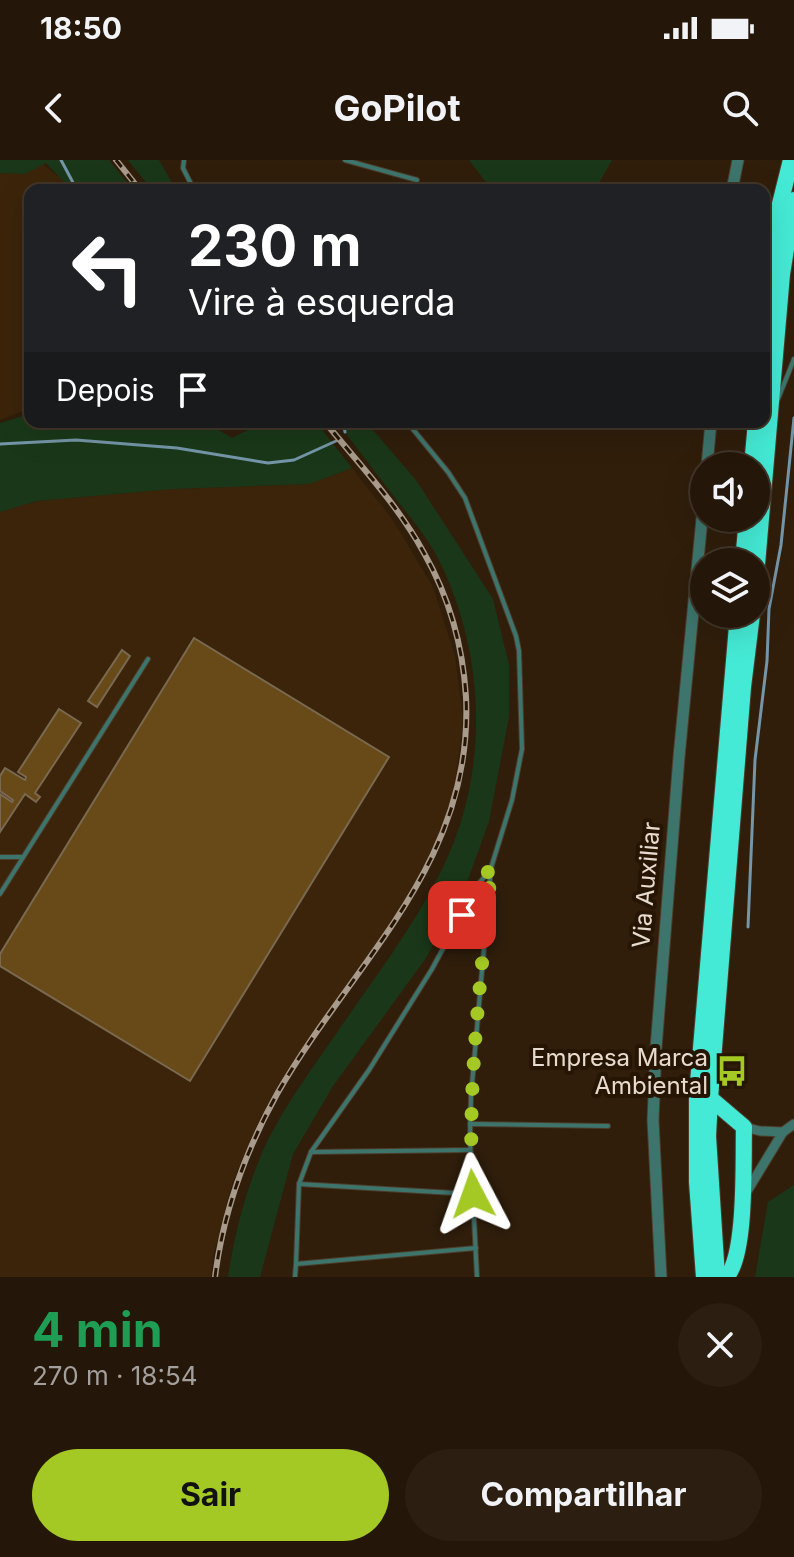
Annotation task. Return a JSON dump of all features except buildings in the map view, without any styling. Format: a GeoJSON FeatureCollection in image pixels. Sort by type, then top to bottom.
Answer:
{"type":"FeatureCollection","features":[{"type":"Feature","properties":{"kind":"highway"},"geometry":{"type":"LineString","coordinates":[[770,273],[777,216],[791,160]]}},
{"type":"Feature","properties":{"kind":"highway"},"geometry":{"type":"LineString","coordinates":[[770,365],[794,200]]}},
{"type":"Feature","properties":{"kind":"highway"},"geometry":{"type":"LineString","coordinates":[[755,452],[761,428]]}},
{"type":"Feature","properties":{"kind":"highway"},"geometry":{"type":"LineString","coordinates":[[757,548],[762,428]]}},
{"type":"Feature","properties":{"kind":"highway"},"geometry":{"type":"LineString","coordinates":[[704,1277],[697,1182],[697,1095],[737,628]]}},
{"type":"Feature","properties":{"kind":"highway"},"geometry":{"type":"LineString","coordinates":[[717,1277],[708,1136],[750,628]]}},
{"type":"Feature","properties":{"kind":"highway"},"geometry":{"type":"LineString","coordinates":[[710,1098],[744,1127],[738,1251],[731,1272],[726,1277]]}},
{"type":"Feature","properties":{"kind":"street"},"geometry":{"type":"LineString","coordinates":[[733,184],[738,160]]}},
{"type":"Feature","properties":{"kind":"street"},"geometry":{"type":"LineString","coordinates":[[708,452],[710,428]]}},
{"type":"Feature","properties":{"kind":"street","name":"Via Auxiliar"},"geometry":{"type":"LineString","coordinates":[[661,1277],[653,1120],[656,1048],[677,772],[701,532]]}},
{"type":"Feature","properties":{"kind":"street"},"geometry":{"type":"LineString","coordinates":[[742,1200],[783,1132],[794,1124]]}},
{"type":"Feature","properties":{"kind":"street"},"geometry":{"type":"LineString","coordinates":[[744,1127],[783,1132]]}},
{"type":"Feature","properties":{"kind":"lane"},"geometry":{"type":"LineString","coordinates":[[184,160],[183,168],[191,184]]}},
{"type":"Feature","properties":{"kind":"lane"},"geometry":{"type":"LineString","coordinates":[[345,160],[417,180]]}},
{"type":"Feature","properties":{"kind":"lane"},"geometry":{"type":"LineString","coordinates":[[770,408],[794,359]]}},
{"type":"Feature","properties":{"kind":"lane"},"geometry":{"type":"LineString","coordinates":[[412,428],[465,498],[519,651],[522,749],[512,800],[491,868],[470,1124],[477,1277]]}},
{"type":"Feature","properties":{"kind":"lane"},"geometry":{"type":"LineString","coordinates":[[0,894],[148,659]]}},
{"type":"Feature","properties":{"kind":"lane"},"geometry":{"type":"LineString","coordinates":[[0,857],[23,857]]}},
{"type":"Feature","properties":{"kind":"lane"},"geometry":{"type":"LineString","coordinates":[[295,1277],[299,1184],[311,1152],[369,1070],[432,969],[476,887],[491,868]]}},
{"type":"Feature","properties":{"kind":"lane"},"geometry":{"type":"LineString","coordinates":[[470,1124],[608,1126]]}},
{"type":"Feature","properties":{"kind":"lane"},"geometry":{"type":"LineString","coordinates":[[311,1152],[470,1150]]}},
{"type":"Feature","properties":{"kind":"lane"},"geometry":{"type":"LineString","coordinates":[[299,1184],[473,1194]]}},
{"type":"Feature","properties":{"kind":"lane"},"geometry":{"type":"LineString","coordinates":[[296,1264],[476,1248]]}},
{"type":"Feature","properties":{"kind":"shaded area"},"geometry":{"type":"Polygon","coordinates":[[[38,160],[68,184],[24,184],[24,410],[0,420],[0,168],[38,160]]]}},
{"type":"Feature","properties":{"kind":"shaded area"},"geometry":{"type":"Polygon","coordinates":[[[352,468],[392,519],[433,587],[455,656],[463,720],[453,798],[441,837],[388,934],[291,1064],[261,1116],[233,1181],[213,1256],[211,1277],[0,1277],[0,512],[37,501],[173,489],[310,484],[352,468]]]}},
{"type":"Feature","properties":{"kind":"green space"},"geometry":{"type":"Polygon","coordinates":[[[0,160],[109,160],[128,184],[66,184],[46,163],[25,174],[0,173],[0,160]]]}},
{"type":"Feature","properties":{"kind":"green space"},"geometry":{"type":"Polygon","coordinates":[[[128,160],[159,160],[173,184],[147,184],[128,160]]]}},
{"type":"Feature","properties":{"kind":"green space"},"geometry":{"type":"Polygon","coordinates":[[[469,160],[612,160],[598,184],[487,184],[469,160]]]}},
{"type":"Feature","properties":{"kind":"green space"},"geometry":{"type":"Polygon","coordinates":[[[24,416],[24,428],[215,428],[232,438],[252,428],[321,428],[352,468],[310,484],[173,489],[37,501],[0,512],[0,423],[24,416]]]}},
{"type":"Feature","properties":{"kind":"green space"},"geometry":{"type":"Polygon","coordinates":[[[342,428],[371,428],[416,480],[493,599],[509,665],[509,717],[489,821],[465,888],[426,958],[333,1086],[293,1154],[260,1277],[228,1277],[243,1206],[269,1138],[293,1097],[422,907],[460,826],[470,788],[476,710],[473,670],[465,632],[454,594],[438,558],[413,520],[342,428]]]}},
{"type":"Feature","properties":{"kind":"green space"},"geometry":{"type":"Polygon","coordinates":[[[794,1185],[794,1277],[755,1277],[768,1202],[794,1185]]]}},
{"type":"Feature","properties":{"kind":"waterway"},"geometry":{"type":"LineString","coordinates":[[61,160],[74,184]]}},
{"type":"Feature","properties":{"kind":"waterway"},"geometry":{"type":"LineString","coordinates":[[748,927],[755,760],[767,661],[769,609],[781,545],[794,418]]}},
{"type":"Feature","properties":{"kind":"waterway"},"geometry":{"type":"LineString","coordinates":[[344,428],[345,432]]}},
{"type":"Feature","properties":{"kind":"waterway"},"geometry":{"type":"LineString","coordinates":[[0,444],[76,440],[177,448],[268,463],[294,460],[336,441]]}},
{"type":"Feature","properties":{"kind":"railway"},"geometry":{"type":"LineString","coordinates":[[116,160],[135,184]]}},
{"type":"Feature","properties":{"kind":"railway"},"geometry":{"type":"LineString","coordinates":[[215,1277],[230,1206],[266,1115],[307,1046],[403,908],[430,861],[451,811],[463,757],[464,678],[458,641],[441,587],[402,518],[330,428]]}},
{"type":"Feature","properties":{"kind":"place","name":"Empresa Marca Ambiental"},"geometry":{"type":"Point","coordinates":[732,1071]}},
{"type":"Feature","properties":{"kind":"route"},"geometry":{"type":"LineString","coordinates":[[462,915],[476,887],[491,868],[471,1096],[473,1194]]}}]}
